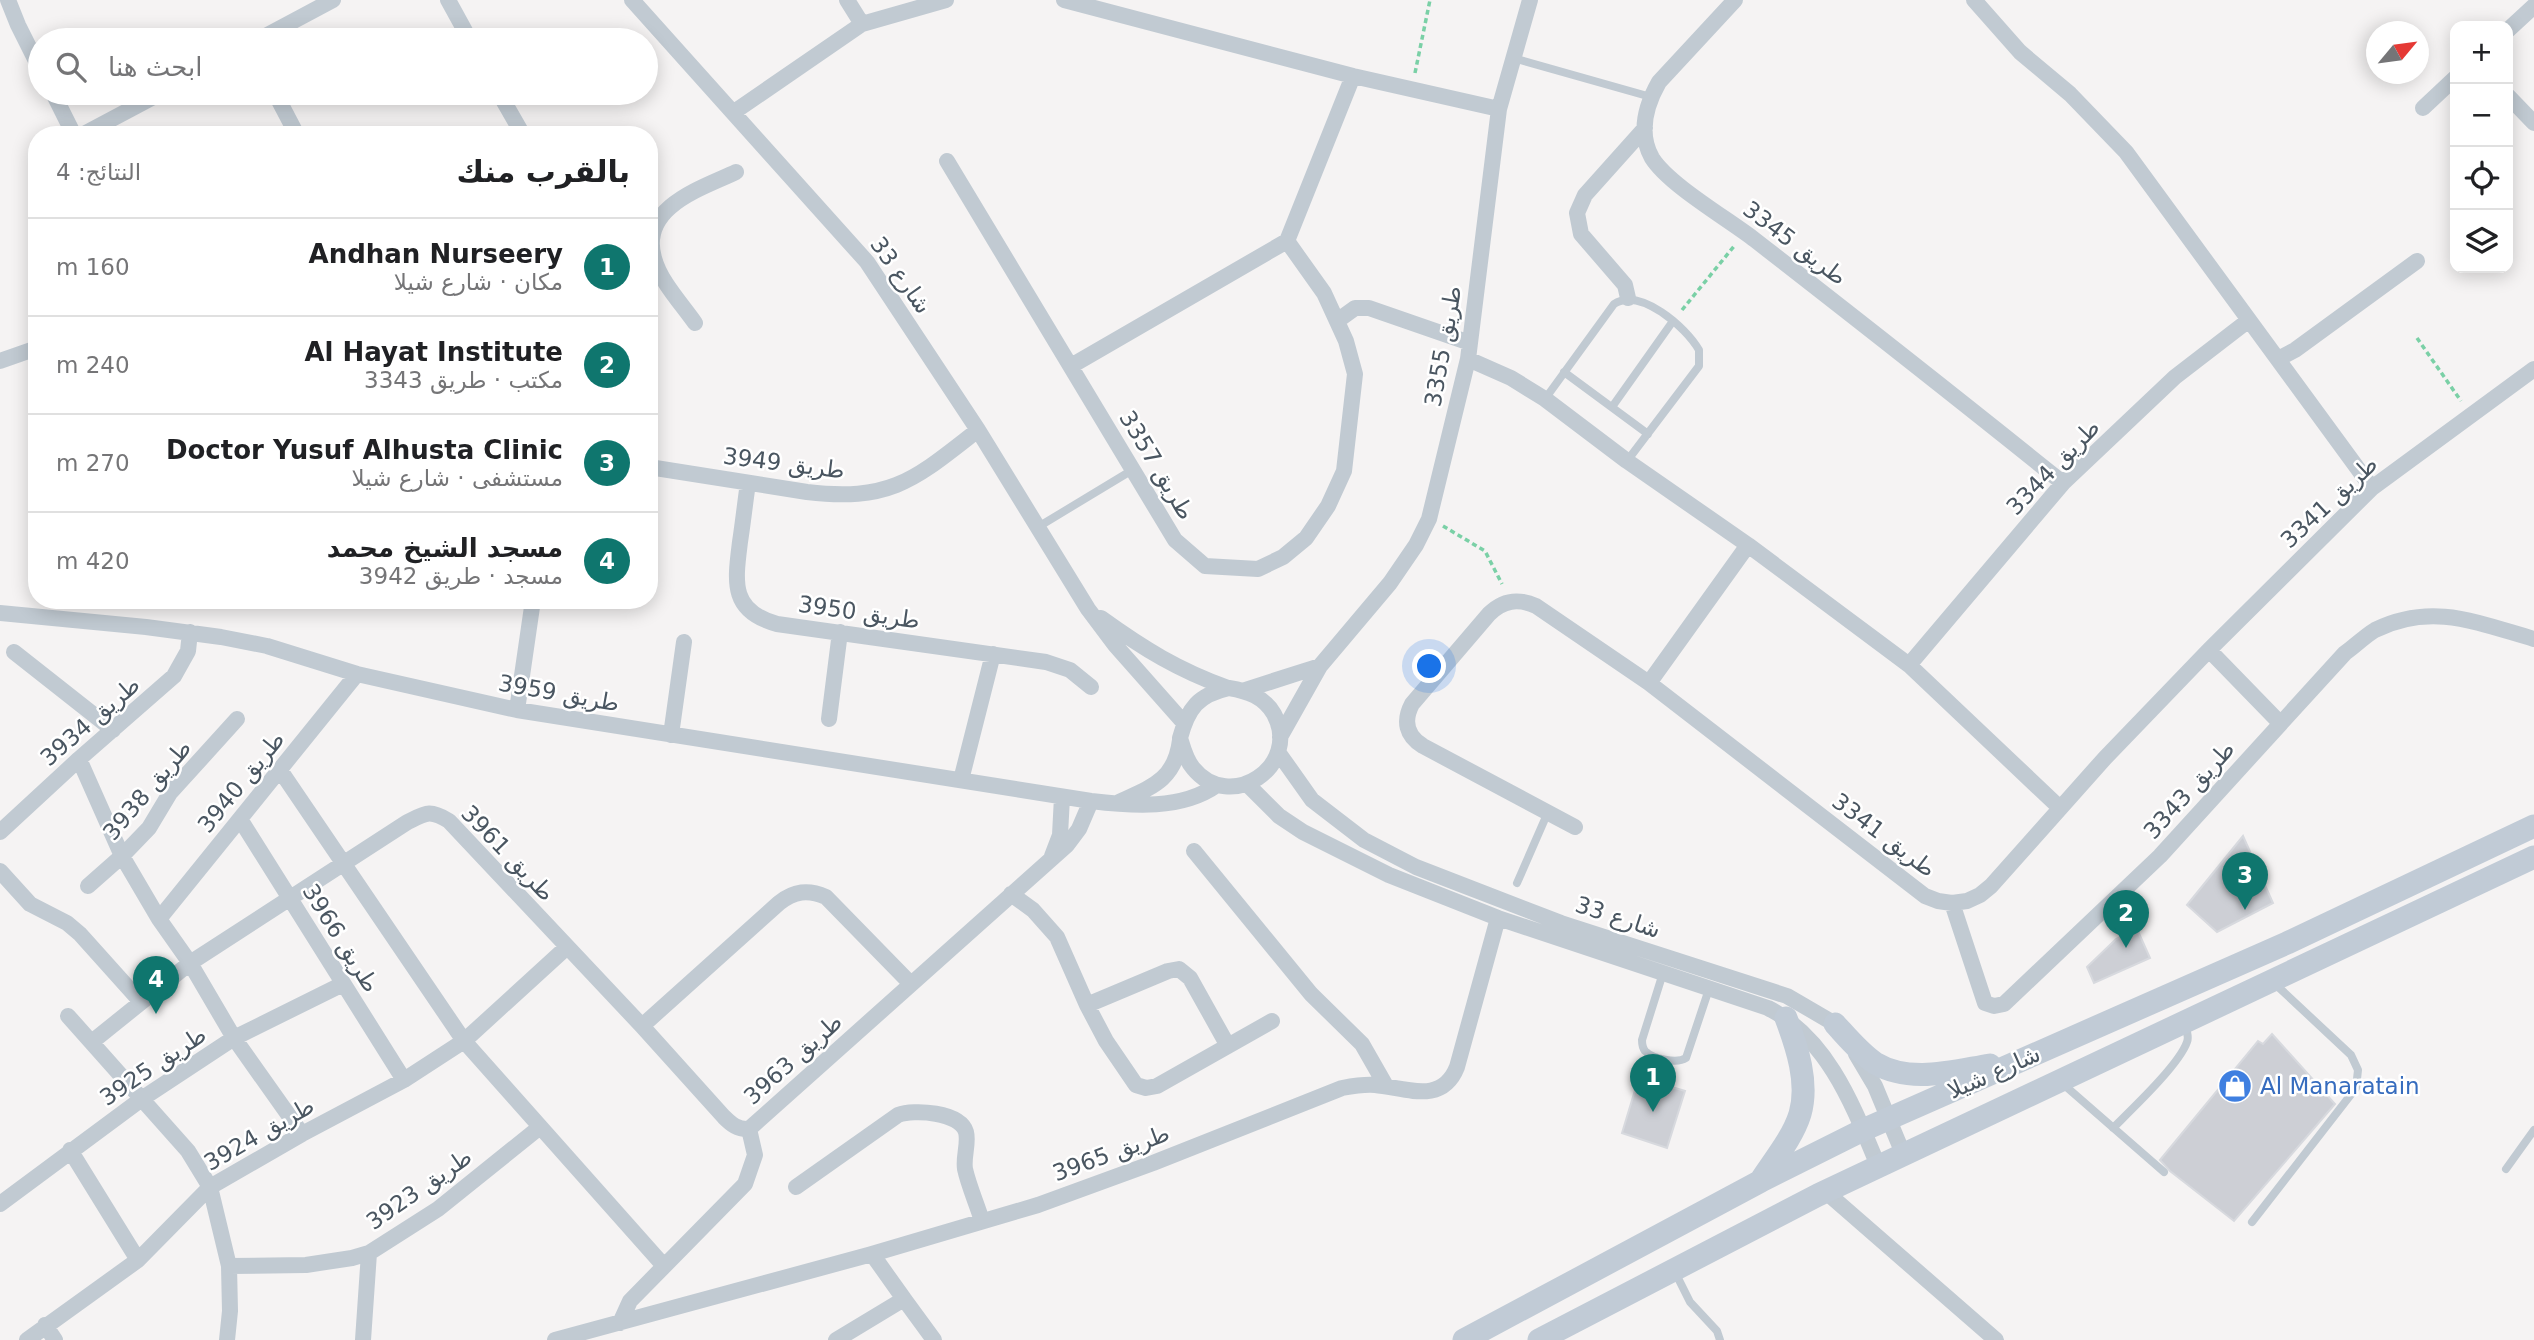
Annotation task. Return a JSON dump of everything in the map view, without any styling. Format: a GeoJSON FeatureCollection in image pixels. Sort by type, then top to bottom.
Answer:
{"type":"FeatureCollection","features":[{"type":"Feature","properties":{"kind":"main road","name":"شارع شيلا"},"geometry":{"type":"LineString","coordinates":[[1464,1340],[1761,1181],[1863,1130],[2287,943],[2534,826]]}},
{"type":"Feature","properties":{"kind":"main road","name":"شارع شيلا"},"geometry":{"type":"LineString","coordinates":[[1539,1340],[1826,1192],[2534,858]]}},
{"type":"Feature","properties":{"kind":"main road"},"geometry":{"type":"LineString","coordinates":[[1761,1181],[1800,1113],[1800,1066],[1786,1018]]}},
{"type":"Feature","properties":{"kind":"main road"},"geometry":{"type":"LineString","coordinates":[[1835,1024],[1875,1063],[1900,1073],[1923,1075],[2020,1060]]}},
{"type":"Feature","properties":{"kind":"street"},"geometry":{"type":"LineString","coordinates":[[8,0],[28,45]]}},
{"type":"Feature","properties":{"kind":"street"},"geometry":{"type":"LineString","coordinates":[[280,28],[333,0]]}},
{"type":"Feature","properties":{"kind":"street"},"geometry":{"type":"LineString","coordinates":[[448,0],[463,28]]}},
{"type":"Feature","properties":{"kind":"street","name":"شارع 33"},"geometry":{"type":"LineString","coordinates":[[632,0],[658,28]]}},
{"type":"Feature","properties":{"kind":"street"},"geometry":{"type":"LineString","coordinates":[[847,0],[862,24]]}},
{"type":"Feature","properties":{"kind":"street"},"geometry":{"type":"LineString","coordinates":[[734,112],[862,24],[946,0]]}},
{"type":"Feature","properties":{"kind":"street"},"geometry":{"type":"LineString","coordinates":[[1064,0],[1353,76],[1499,109]]}},
{"type":"Feature","properties":{"kind":"street","name":"طريق 3355"},"geometry":{"type":"LineString","coordinates":[[1279,744],[1320,666],[1390,583],[1416,545],[1429,519],[1469,351],[1499,109],[1530,0]]}},
{"type":"Feature","properties":{"kind":"street"},"geometry":{"type":"LineString","coordinates":[[1628,298],[1625,285],[1581,233],[1577,214],[1585,195],[1644,128],[1651,97],[1659,82],[1735,0]]}},
{"type":"Feature","properties":{"kind":"street"},"geometry":{"type":"LineString","coordinates":[[1974,0],[2020,52],[2070,94],[2126,152],[2372,488]]}},
{"type":"Feature","properties":{"kind":"street"},"geometry":{"type":"LineString","coordinates":[[2513,25],[2534,6]]}},
{"type":"Feature","properties":{"kind":"street","name":"شارع 33"},"geometry":{"type":"LineString","coordinates":[[658,29],[867,262],[978,430],[1088,609],[1182,731]]}},
{"type":"Feature","properties":{"kind":"street"},"geometry":{"type":"LineString","coordinates":[[1071,366],[1287,241],[1353,76]]}},
{"type":"Feature","properties":{"kind":"street"},"geometry":{"type":"LineString","coordinates":[[2423,108],[2450,83]]}},
{"type":"Feature","properties":{"kind":"street"},"geometry":{"type":"LineString","coordinates":[[2513,101],[2534,123]]}},
{"type":"Feature","properties":{"kind":"street"},"geometry":{"type":"LineString","coordinates":[[58,105],[69,126]]}},
{"type":"Feature","properties":{"kind":"street"},"geometry":{"type":"LineString","coordinates":[[99,126],[138,105]]}},
{"type":"Feature","properties":{"kind":"street"},"geometry":{"type":"LineString","coordinates":[[281,105],[292,126]]}},
{"type":"Feature","properties":{"kind":"street"},"geometry":{"type":"LineString","coordinates":[[506,105],[518,126]]}},
{"type":"Feature","properties":{"kind":"street","name":"طريق 3345"},"geometry":{"type":"LineString","coordinates":[[1644,128],[1653,159],[1682,187],[1745,232],[2063,482]]}},
{"type":"Feature","properties":{"kind":"street","name":"طريق 3357"},"geometry":{"type":"LineString","coordinates":[[947,161],[1175,540],[1205,566],[1258,569],[1283,557],[1306,538],[1328,506],[1344,471],[1355,374],[1346,341],[1324,293],[1287,241]]}},
{"type":"Feature","properties":{"kind":"street"},"geometry":{"type":"LineString","coordinates":[[658,223],[673,203],[736,172]]}},
{"type":"Feature","properties":{"kind":"street"},"geometry":{"type":"LineString","coordinates":[[2278,359],[2417,261]]}},
{"type":"Feature","properties":{"kind":"street"},"geometry":{"type":"LineString","coordinates":[[658,278],[695,323]]}},
{"type":"Feature","properties":{"kind":"street"},"geometry":{"type":"LineString","coordinates":[[1337,321],[1355,308],[1369,308],[1469,351],[1545,399],[1909,665],[2060,808]]}},
{"type":"Feature","properties":{"kind":"street","name":"طريق 3344"},"geometry":{"type":"LineString","coordinates":[[1909,665],[2063,482],[2175,377],[2249,320]]}},
{"type":"Feature","properties":{"kind":"street"},"geometry":{"type":"LineString","coordinates":[[0,361],[28,351]]}},
{"type":"Feature","properties":{"kind":"street","name":"طريق 3341"},"geometry":{"type":"LineString","coordinates":[[1510,601],[1519,600],[1536,606],[1649,684],[1925,896],[1952,903],[1973,898],[1991,886],[2060,808],[2209,650],[2372,488],[2534,369]]}},
{"type":"Feature","properties":{"kind":"street","name":"طريق 3949"},"geometry":{"type":"LineString","coordinates":[[658,468],[829,495],[872,492],[911,480],[978,430]]}},
{"type":"Feature","properties":{"kind":"street","name":"طريق 3950"},"geometry":{"type":"LineString","coordinates":[[748,483],[735,579],[737,592],[752,614],[764,621],[1058,665],[1070,670],[1091,687]]}},
{"type":"Feature","properties":{"kind":"street"},"geometry":{"type":"LineString","coordinates":[[1649,684],[1748,545]]}},
{"type":"Feature","properties":{"kind":"street"},"geometry":{"type":"LineString","coordinates":[[1510,601],[1489,614],[1412,704],[1408,711],[1407,727],[1415,741],[1575,827]]}},
{"type":"Feature","properties":{"kind":"street"},"geometry":{"type":"LineString","coordinates":[[517,710],[532,609]]}},
{"type":"Feature","properties":{"kind":"street","name":"شارع 33"},"geometry":{"type":"LineString","coordinates":[[1088,609],[1148,652],[1189,674],[1237,689]]}},
{"type":"Feature","properties":{"kind":"street","name":"طريق 3959"},"geometry":{"type":"LineString","coordinates":[[0,613],[190,632],[267,646],[357,674],[517,710],[1091,802],[1113,804],[1185,800],[1217,785]]}},
{"type":"Feature","properties":{"kind":"street","name":"طريق 3343"},"geometry":{"type":"LineString","coordinates":[[1952,903],[1985,1003],[1994,1006],[2004,1003],[2161,856],[2345,653],[2374,631],[2408,618],[2445,615],[2534,639]]}},
{"type":"Feature","properties":{"kind":"street","name":"طريق 3934"},"geometry":{"type":"LineString","coordinates":[[0,832],[174,676],[188,651],[190,632]]}},
{"type":"Feature","properties":{"kind":"street"},"geometry":{"type":"LineString","coordinates":[[829,719],[840,632]]}},
{"type":"Feature","properties":{"kind":"street"},"geometry":{"type":"LineString","coordinates":[[671,735],[684,642]]}},
{"type":"Feature","properties":{"kind":"street"},"geometry":{"type":"LineString","coordinates":[[2209,650],[2280,723]]}},
{"type":"Feature","properties":{"kind":"street"},"geometry":{"type":"LineString","coordinates":[[14,652],[113,730]]}},
{"type":"Feature","properties":{"kind":"street"},"geometry":{"type":"LineString","coordinates":[[961,780],[993,654]]}},
{"type":"Feature","properties":{"kind":"street"},"geometry":{"type":"LineString","coordinates":[[1237,689],[1259,697],[1270,708],[1278,721],[1279,744],[1272,766],[1261,777],[1232,787],[1217,785],[1203,778],[1192,767],[1182,731],[1191,710],[1201,699],[1214,692],[1237,689],[1320,666]]}},
{"type":"Feature","properties":{"kind":"street","name":"طريق 3940"},"geometry":{"type":"LineString","coordinates":[[159,919],[357,674]]}},
{"type":"Feature","properties":{"kind":"street","name":"طريق 3938"},"geometry":{"type":"LineString","coordinates":[[88,886],[149,828],[170,793],[237,719]]}},
{"type":"Feature","properties":{"kind":"street","name":"طريق 3959"},"geometry":{"type":"LineString","coordinates":[[1113,804],[1150,788],[1163,779],[1178,754],[1182,731]]}},
{"type":"Feature","properties":{"kind":"street","name":"شارع 33"},"geometry":{"type":"LineString","coordinates":[[1279,744],[1295,778],[1312,800],[1364,839],[1416,867],[1561,923],[1787,996],[1835,1024],[1863,1065],[1890,1118],[1904,1156]]}},
{"type":"Feature","properties":{"kind":"street"},"geometry":{"type":"LineString","coordinates":[[79,759],[122,856],[159,919],[190,963],[234,1038],[302,1134]]}},
{"type":"Feature","properties":{"kind":"street"},"geometry":{"type":"LineString","coordinates":[[280,770],[464,1041],[664,1266]]}},
{"type":"Feature","properties":{"kind":"street","name":"شارع 33"},"geometry":{"type":"LineString","coordinates":[[1247,784],[1279,816],[1303,832],[1389,875],[1498,918],[1768,1008],[1786,1018],[1827,1060],[1839,1080],[1879,1168]]}},
{"type":"Feature","properties":{"kind":"street"},"geometry":{"type":"LineString","coordinates":[[1051,858],[1060,835],[1062,797]]}},
{"type":"Feature","properties":{"kind":"street","name":"طريق 3963"},"geometry":{"type":"LineString","coordinates":[[620,1323],[629,1301],[745,1184],[755,1155],[749,1129],[1074,837],[1091,802]]}},
{"type":"Feature","properties":{"kind":"street","name":"طريق 3961"},"geometry":{"type":"LineString","coordinates":[[93,1041],[190,963],[343,862],[426,813],[436,813],[449,821],[724,1117],[735,1127],[749,1129]]}},
{"type":"Feature","properties":{"kind":"street","name":"طريق 3966"},"geometry":{"type":"LineString","coordinates":[[240,819],[404,1080]]}},
{"type":"Feature","properties":{"kind":"street"},"geometry":{"type":"LineString","coordinates":[[1194,851],[1311,994],[1362,1044],[1386,1086]]}},
{"type":"Feature","properties":{"kind":"street"},"geometry":{"type":"LineString","coordinates":[[0,872],[30,904],[80,934],[141,1002]]}},
{"type":"Feature","properties":{"kind":"street"},"geometry":{"type":"LineString","coordinates":[[642,1026],[779,903],[796,893],[817,892],[826,897],[911,984]]}},
{"type":"Feature","properties":{"kind":"street"},"geometry":{"type":"LineString","coordinates":[[1011,894],[1033,910],[1057,937],[1106,1041],[1136,1084],[1146,1088],[1157,1086],[1272,1021]]}},
{"type":"Feature","properties":{"kind":"street","name":"طريق 3965"},"geometry":{"type":"LineString","coordinates":[[620,1323],[872,1254],[1096,1185],[1342,1088],[1364,1085],[1430,1091],[1447,1083],[1453,1076],[1498,918]]}},
{"type":"Feature","properties":{"kind":"street","name":"طريق 3924"},"geometry":{"type":"LineString","coordinates":[[27,1340],[138,1260],[210,1187],[404,1080],[464,1041],[567,947]]}},
{"type":"Feature","properties":{"kind":"street"},"geometry":{"type":"LineString","coordinates":[[1087,1005],[1168,971],[1179,969],[1190,978],[1228,1046]]}},
{"type":"Feature","properties":{"kind":"street","name":"طريق 3925"},"geometry":{"type":"LineString","coordinates":[[0,1204],[143,1098],[234,1038],[343,984]]}},
{"type":"Feature","properties":{"kind":"street"},"geometry":{"type":"LineString","coordinates":[[68,1016],[188,1151],[210,1187],[229,1266],[230,1311],[227,1340]]}},
{"type":"Feature","properties":{"kind":"street"},"geometry":{"type":"LineString","coordinates":[[796,1187],[898,1115],[923,1112],[958,1121],[965,1129],[965,1165],[982,1221]]}},
{"type":"Feature","properties":{"kind":"street","name":"طريق 3923"},"geometry":{"type":"LineString","coordinates":[[229,1266],[306,1265],[369,1253],[438,1209],[540,1128]]}},
{"type":"Feature","properties":{"kind":"street"},"geometry":{"type":"LineString","coordinates":[[70,1150],[138,1260]]}},
{"type":"Feature","properties":{"kind":"street"},"geometry":{"type":"LineString","coordinates":[[1826,1192],[1996,1340]]}},
{"type":"Feature","properties":{"kind":"street"},"geometry":{"type":"LineString","coordinates":[[363,1340],[369,1253]]}},
{"type":"Feature","properties":{"kind":"street"},"geometry":{"type":"LineString","coordinates":[[872,1254],[934,1340]]}},
{"type":"Feature","properties":{"kind":"street"},"geometry":{"type":"LineString","coordinates":[[836,1340],[904,1299]]}},
{"type":"Feature","properties":{"kind":"street"},"geometry":{"type":"LineString","coordinates":[[555,1340],[584,1330],[620,1323]]}},
{"type":"Feature","properties":{"kind":"street"},"geometry":{"type":"LineString","coordinates":[[45,1325],[55,1340]]}},
{"type":"Feature","properties":{"kind":"lane"},"geometry":{"type":"LineString","coordinates":[[1513,58],[1651,97]]}},
{"type":"Feature","properties":{"kind":"lane"},"geometry":{"type":"LineString","coordinates":[[1545,399],[1614,303],[1628,298],[1640,301],[1673,321],[1699,350],[1699,366],[1627,461]]}},
{"type":"Feature","properties":{"kind":"lane"},"geometry":{"type":"LineString","coordinates":[[1612,407],[1673,321]]}},
{"type":"Feature","properties":{"kind":"lane"},"geometry":{"type":"LineString","coordinates":[[1564,372],[1648,433]]}},
{"type":"Feature","properties":{"kind":"lane"},"geometry":{"type":"LineString","coordinates":[[1038,527],[1134,469]]}},
{"type":"Feature","properties":{"kind":"lane"},"geometry":{"type":"LineString","coordinates":[[1517,883],[1548,812]]}},
{"type":"Feature","properties":{"kind":"lane"},"geometry":{"type":"LineString","coordinates":[[1663,973],[1642,1040],[1643,1048],[1649,1054],[1676,1062],[1686,1058],[1709,989]]}},
{"type":"Feature","properties":{"kind":"lane"},"geometry":{"type":"LineString","coordinates":[[2252,1222],[2356,1088],[2358,1070],[2351,1055],[2272,981]]}},
{"type":"Feature","properties":{"kind":"lane"},"geometry":{"type":"LineString","coordinates":[[2113,1128],[2153,1089],[2183,1050],[2188,1037],[2185,1023]]}},
{"type":"Feature","properties":{"kind":"lane"},"geometry":{"type":"LineString","coordinates":[[2060,1082],[2164,1172]]}},
{"type":"Feature","properties":{"kind":"lane"},"geometry":{"type":"LineString","coordinates":[[2506,1169],[2534,1130]]}},
{"type":"Feature","properties":{"kind":"lane"},"geometry":{"type":"LineString","coordinates":[[1674,1269],[1690,1302],[1717,1331],[1720,1340]]}},
{"type":"Feature","properties":{"kind":"path"},"geometry":{"type":"LineString","coordinates":[[1411,88],[1430,0]]}},
{"type":"Feature","properties":{"kind":"path"},"geometry":{"type":"LineString","coordinates":[[1673,321],[1745,232]]}},
{"type":"Feature","properties":{"kind":"path"},"geometry":{"type":"LineString","coordinates":[[2417,338],[2470,415]]}},
{"type":"Feature","properties":{"kind":"path"},"geometry":{"type":"LineString","coordinates":[[1429,519],[1485,551],[1491,558],[1510,601]]}},
{"type":"Feature","properties":{"kind":"building"},"geometry":{"type":"Polygon","coordinates":[[[2243,836],[2273,903],[2217,932],[2187,905],[2243,836]]]}},
{"type":"Feature","properties":{"kind":"building"},"geometry":{"type":"Polygon","coordinates":[[[2137,929],[2150,958],[2094,983],[2087,967],[2116,939],[2137,929]]]}},
{"type":"Feature","properties":{"kind":"building"},"geometry":{"type":"Polygon","coordinates":[[[2272,1034],[2335,1104],[2234,1221],[2170,1171],[2160,1160],[2258,1041],[2263,1044],[2272,1034]]]}},
{"type":"Feature","properties":{"kind":"building"},"geometry":{"type":"Polygon","coordinates":[[[1639,1077],[1685,1091],[1667,1148],[1622,1133],[1639,1077]]]}},
{"type":"Feature","properties":{"kind":"place","name":"Doctor Yusuf Alhusta Clinic"},"geometry":{"type":"Point","coordinates":[2245,910]}},
{"type":"Feature","properties":{"kind":"place","name":"Al Hayat Institute"},"geometry":{"type":"Point","coordinates":[2126,948]}},
{"type":"Feature","properties":{"kind":"place","name":"مسجد الشيخ محمد"},"geometry":{"type":"Point","coordinates":[156,1014]}},
{"type":"Feature","properties":{"kind":"place","name":"Al Manaratain"},"geometry":{"type":"Point","coordinates":[2235,1086]}},
{"type":"Feature","properties":{"kind":"place","name":"Andhan Nurseery"},"geometry":{"type":"Point","coordinates":[1653,1112]}}]}
